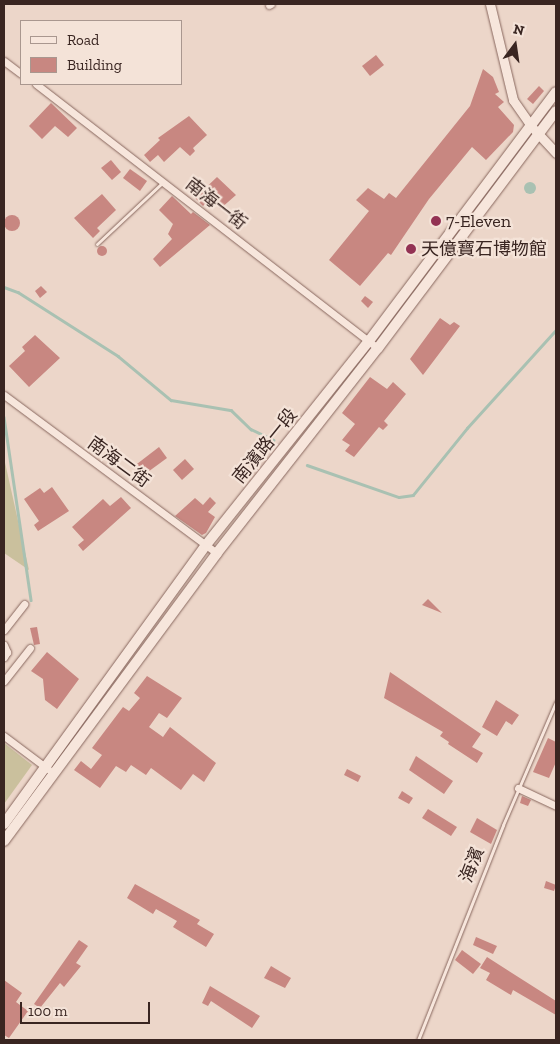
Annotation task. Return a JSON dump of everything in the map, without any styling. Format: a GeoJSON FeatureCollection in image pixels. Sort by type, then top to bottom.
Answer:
{"type":"FeatureCollection","features":[{"type":"Feature","properties":{"kind":"main road","name":"南濱路一段"},"geometry":{"type":"LineString","coordinates":[[4,841],[206,545],[369,341],[556,92]]}},
{"type":"Feature","properties":{"kind":"main road","name":"南濱路一段"},"geometry":{"type":"LineString","coordinates":[[4,824],[50,771],[217,553],[378,348],[556,111]]}},
{"type":"Feature","properties":{"kind":"street"},"geometry":{"type":"LineString","coordinates":[[490,4],[513,100],[531,126],[556,153]]}},
{"type":"Feature","properties":{"kind":"street"},"geometry":{"type":"LineString","coordinates":[[4,61],[20,73]]}},
{"type":"Feature","properties":{"kind":"street","name":"南海一街"},"geometry":{"type":"LineString","coordinates":[[37,85],[378,348]]}},
{"type":"Feature","properties":{"kind":"street","name":"南海二街"},"geometry":{"type":"LineString","coordinates":[[4,395],[217,553]]}},
{"type":"Feature","properties":{"kind":"street"},"geometry":{"type":"LineString","coordinates":[[4,630],[24,604]]}},
{"type":"Feature","properties":{"kind":"street"},"geometry":{"type":"LineString","coordinates":[[4,645],[7,652],[4,658]]}},
{"type":"Feature","properties":{"kind":"street"},"geometry":{"type":"LineString","coordinates":[[4,681],[30,648]]}},
{"type":"Feature","properties":{"kind":"street"},"geometry":{"type":"LineString","coordinates":[[4,671],[4,676]]}},
{"type":"Feature","properties":{"kind":"street"},"geometry":{"type":"LineString","coordinates":[[4,736],[50,771]]}},
{"type":"Feature","properties":{"kind":"street"},"geometry":{"type":"LineString","coordinates":[[518,788],[556,806]]}},
{"type":"Feature","properties":{"kind":"lane"},"geometry":{"type":"LineString","coordinates":[[97,244],[164,182]]}},
{"type":"Feature","properties":{"kind":"lane","name":"海濱"},"geometry":{"type":"LineString","coordinates":[[418,1040],[518,788],[556,702]]}},
{"type":"Feature","properties":{"kind":"shaded area"},"geometry":{"type":"Polygon","coordinates":[[[530,182],[536,188],[530,194],[524,188],[530,182]]]}},
{"type":"Feature","properties":{"kind":"shaded area"},"geometry":{"type":"Polygon","coordinates":[[[4,458],[29,570],[4,553],[4,458]]]}},
{"type":"Feature","properties":{"kind":"shaded area"},"geometry":{"type":"Polygon","coordinates":[[[4,743],[32,765],[4,804],[4,743]]]}},
{"type":"Feature","properties":{"kind":"building"},"geometry":{"type":"Polygon","coordinates":[[[376,55],[384,65],[370,76],[362,66],[376,55]]]}},
{"type":"Feature","properties":{"kind":"building"},"geometry":{"type":"Polygon","coordinates":[[[483,69],[493,77],[499,92],[495,94],[504,102],[498,107],[514,125],[513,132],[486,160],[472,147],[429,199],[391,255],[388,253],[360,286],[329,260],[369,211],[356,200],[368,188],[384,199],[389,193],[396,198],[470,106],[483,69]]]}},
{"type":"Feature","properties":{"kind":"building"},"geometry":{"type":"Polygon","coordinates":[[[539,86],[544,91],[533,104],[527,99],[539,86]]]}},
{"type":"Feature","properties":{"kind":"building"},"geometry":{"type":"Polygon","coordinates":[[[51,103],[77,128],[68,137],[55,126],[42,139],[29,126],[51,103]]]}},
{"type":"Feature","properties":{"kind":"building"},"geometry":{"type":"Polygon","coordinates":[[[189,116],[207,135],[193,148],[195,151],[190,156],[180,147],[164,162],[158,155],[150,162],[144,155],[160,140],[158,138],[189,116]]]}},
{"type":"Feature","properties":{"kind":"building"},"geometry":{"type":"Polygon","coordinates":[[[111,160],[121,172],[112,180],[101,168],[111,160]]]}},
{"type":"Feature","properties":{"kind":"building"},"geometry":{"type":"Polygon","coordinates":[[[130,169],[147,181],[140,191],[123,178],[130,169]]]}},
{"type":"Feature","properties":{"kind":"building"},"geometry":{"type":"Polygon","coordinates":[[[217,177],[236,195],[220,209],[212,199],[203,206],[195,198],[217,177]]]}},
{"type":"Feature","properties":{"kind":"building"},"geometry":{"type":"Polygon","coordinates":[[[102,194],[116,210],[97,228],[100,231],[93,238],[74,218],[102,194]]]}},
{"type":"Feature","properties":{"kind":"building"},"geometry":{"type":"Polygon","coordinates":[[[172,196],[191,214],[193,212],[210,225],[160,267],[153,259],[172,239],[168,234],[173,224],[159,210],[172,196]]]}},
{"type":"Feature","properties":{"kind":"building"},"geometry":{"type":"Polygon","coordinates":[[[9,215],[15,215],[20,220],[18,229],[9,231],[4,226],[4,220],[9,215]]]}},
{"type":"Feature","properties":{"kind":"building"},"geometry":{"type":"Polygon","coordinates":[[[102,246],[107,251],[102,256],[97,251],[102,246]]]}},
{"type":"Feature","properties":{"kind":"building"},"geometry":{"type":"Polygon","coordinates":[[[41,286],[47,292],[40,298],[35,291],[41,286]]]}},
{"type":"Feature","properties":{"kind":"building"},"geometry":{"type":"Polygon","coordinates":[[[365,296],[373,302],[368,308],[361,301],[365,296]]]}},
{"type":"Feature","properties":{"kind":"building"},"geometry":{"type":"Polygon","coordinates":[[[440,318],[450,325],[454,322],[460,326],[423,375],[410,359],[440,318]]]}},
{"type":"Feature","properties":{"kind":"building"},"geometry":{"type":"Polygon","coordinates":[[[35,335],[60,358],[29,387],[9,366],[25,351],[22,347],[35,335]]]}},
{"type":"Feature","properties":{"kind":"building"},"geometry":{"type":"Polygon","coordinates":[[[370,377],[387,389],[393,382],[406,394],[384,421],[388,425],[383,430],[379,427],[354,457],[345,451],[350,445],[342,440],[355,424],[342,413],[370,377]]]}},
{"type":"Feature","properties":{"kind":"building"},"geometry":{"type":"Polygon","coordinates":[[[159,447],[167,458],[141,477],[133,467],[159,447]]]}},
{"type":"Feature","properties":{"kind":"building"},"geometry":{"type":"Polygon","coordinates":[[[185,459],[194,469],[182,480],[173,470],[185,459]]]}},
{"type":"Feature","properties":{"kind":"building"},"geometry":{"type":"Polygon","coordinates":[[[52,487],[69,511],[38,531],[34,525],[39,521],[24,499],[40,488],[44,493],[52,487]]]}},
{"type":"Feature","properties":{"kind":"building"},"geometry":{"type":"Polygon","coordinates":[[[121,497],[131,508],[83,551],[78,545],[84,540],[72,527],[103,499],[110,506],[121,497]]]}},
{"type":"Feature","properties":{"kind":"building"},"geometry":{"type":"Polygon","coordinates":[[[210,497],[216,503],[208,512],[215,517],[206,533],[202,535],[175,516],[195,498],[203,505],[210,497]]]}},
{"type":"Feature","properties":{"kind":"building"},"geometry":{"type":"Polygon","coordinates":[[[428,599],[442,613],[422,605],[428,599]]]}},
{"type":"Feature","properties":{"kind":"building"},"geometry":{"type":"Polygon","coordinates":[[[37,627],[40,644],[34,645],[30,628],[37,627]]]}},
{"type":"Feature","properties":{"kind":"building"},"geometry":{"type":"Polygon","coordinates":[[[47,652],[79,679],[57,709],[45,700],[43,679],[31,671],[47,652]]]}},
{"type":"Feature","properties":{"kind":"building"},"geometry":{"type":"Polygon","coordinates":[[[390,672],[481,734],[472,747],[483,753],[477,763],[448,744],[449,742],[440,736],[443,732],[384,698],[390,672]]]}},
{"type":"Feature","properties":{"kind":"building"},"geometry":{"type":"Polygon","coordinates":[[[147,676],[182,698],[167,718],[159,713],[149,727],[163,737],[170,727],[216,763],[204,782],[193,774],[181,790],[151,768],[146,775],[131,765],[126,772],[116,766],[100,788],[74,770],[81,761],[91,769],[102,755],[92,748],[123,707],[129,711],[140,698],[134,693],[147,676]]]}},
{"type":"Feature","properties":{"kind":"building"},"geometry":{"type":"Polygon","coordinates":[[[496,700],[519,715],[512,725],[506,721],[497,736],[482,727],[496,700]]]}},
{"type":"Feature","properties":{"kind":"building"},"geometry":{"type":"Polygon","coordinates":[[[548,738],[556,742],[556,762],[549,778],[533,772],[548,738]]]}},
{"type":"Feature","properties":{"kind":"building"},"geometry":{"type":"Polygon","coordinates":[[[416,756],[453,781],[444,794],[409,770],[416,756]]]}},
{"type":"Feature","properties":{"kind":"building"},"geometry":{"type":"Polygon","coordinates":[[[347,769],[361,776],[358,782],[344,775],[347,769]]]}},
{"type":"Feature","properties":{"kind":"building"},"geometry":{"type":"Polygon","coordinates":[[[402,791],[413,798],[409,804],[398,798],[402,791]]]}},
{"type":"Feature","properties":{"kind":"building"},"geometry":{"type":"Polygon","coordinates":[[[522,796],[531,800],[528,806],[520,803],[522,796]]]}},
{"type":"Feature","properties":{"kind":"building"},"geometry":{"type":"Polygon","coordinates":[[[428,809],[457,827],[451,836],[422,818],[428,809]]]}},
{"type":"Feature","properties":{"kind":"building"},"geometry":{"type":"Polygon","coordinates":[[[477,818],[497,830],[491,844],[470,832],[477,818]]]}},
{"type":"Feature","properties":{"kind":"building"},"geometry":{"type":"Polygon","coordinates":[[[546,881],[556,885],[554,891],[544,888],[546,881]]]}},
{"type":"Feature","properties":{"kind":"building"},"geometry":{"type":"Polygon","coordinates":[[[135,884],[200,920],[197,924],[214,934],[206,947],[173,927],[177,921],[156,909],[153,914],[127,898],[135,884]]]}},
{"type":"Feature","properties":{"kind":"building"},"geometry":{"type":"Polygon","coordinates":[[[476,937],[497,946],[493,954],[473,945],[476,937]]]}},
{"type":"Feature","properties":{"kind":"building"},"geometry":{"type":"Polygon","coordinates":[[[79,940],[88,946],[76,963],[81,966],[64,987],[60,983],[40,1008],[34,1004],[79,940]]]}},
{"type":"Feature","properties":{"kind":"building"},"geometry":{"type":"Polygon","coordinates":[[[462,950],[481,964],[473,974],[455,960],[462,950]]]}},
{"type":"Feature","properties":{"kind":"building"},"geometry":{"type":"Polygon","coordinates":[[[487,957],[556,1001],[556,1015],[513,990],[511,995],[486,980],[490,973],[480,968],[487,957]]]}},
{"type":"Feature","properties":{"kind":"building"},"geometry":{"type":"Polygon","coordinates":[[[271,966],[291,978],[285,988],[264,978],[271,966]]]}},
{"type":"Feature","properties":{"kind":"building"},"geometry":{"type":"Polygon","coordinates":[[[4,980],[22,993],[16,1002],[28,1011],[9,1038],[4,1035],[4,980]]]}},
{"type":"Feature","properties":{"kind":"building"},"geometry":{"type":"Polygon","coordinates":[[[210,986],[260,1016],[252,1028],[211,1001],[208,1006],[202,1003],[210,986]]]}},
{"type":"Feature","properties":{"kind":"waterway"},"geometry":{"type":"LineString","coordinates":[[4,287],[18,292],[118,356],[171,400],[231,410],[251,429],[274,440]]}},
{"type":"Feature","properties":{"kind":"waterway"},"geometry":{"type":"LineString","coordinates":[[307,465],[399,497],[413,495],[467,428],[556,330]]}},
{"type":"Feature","properties":{"kind":"waterway"},"geometry":{"type":"LineString","coordinates":[[4,417],[31,600]]}},
{"type":"Feature","properties":{"kind":"place","name":"7-Eleven"},"geometry":{"type":"Point","coordinates":[436,221]}},
{"type":"Feature","properties":{"kind":"place","name":"天億寶石博物館"},"geometry":{"type":"Point","coordinates":[411,249]}}]}
